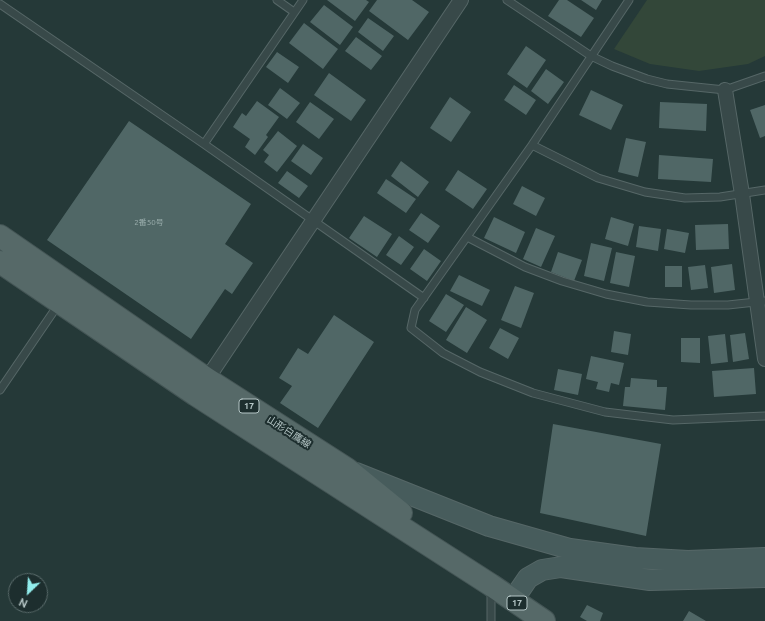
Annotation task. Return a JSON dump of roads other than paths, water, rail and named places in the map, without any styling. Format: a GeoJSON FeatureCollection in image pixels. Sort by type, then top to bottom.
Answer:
{"type":"FeatureCollection","features":[{"type":"Feature","properties":{"kind":"main road","name":"山形白鷹線"},"geometry":{"type":"LineString","coordinates":[[0,236],[201,387],[544,621]]}},
{"type":"Feature","properties":{"kind":"main road","name":"山形白鷹線"},"geometry":{"type":"LineString","coordinates":[[0,262],[59,303],[201,387],[346,469],[491,585]]}},
{"type":"Feature","properties":{"kind":"street"},"geometry":{"type":"LineString","coordinates":[[201,387],[461,0]]}},
{"type":"Feature","properties":{"kind":"street"},"geometry":{"type":"LineString","coordinates":[[726,90],[761,302],[765,359]]}},
{"type":"Feature","properties":{"kind":"street"},"geometry":{"type":"LineString","coordinates":[[346,469],[489,526],[570,549],[635,558],[688,560],[765,558]]}},
{"type":"Feature","properties":{"kind":"street"},"geometry":{"type":"LineString","coordinates":[[512,600],[528,578],[542,570],[562,567],[650,580],[765,577]]}},
{"type":"Feature","properties":{"kind":"lane"},"geometry":{"type":"LineString","coordinates":[[277,0],[294,12]]}},
{"type":"Feature","properties":{"kind":"lane"},"geometry":{"type":"LineString","coordinates":[[204,144],[303,0]]}},
{"type":"Feature","properties":{"kind":"lane"},"geometry":{"type":"LineString","coordinates":[[507,0],[591,56],[612,66],[647,79],[668,84],[726,90],[765,76]]}},
{"type":"Feature","properties":{"kind":"lane"},"geometry":{"type":"LineString","coordinates":[[629,0],[532,145],[415,310],[411,328],[443,353],[480,372],[533,393],[605,412],[673,420],[765,416]]}},
{"type":"Feature","properties":{"kind":"lane"},"geometry":{"type":"LineString","coordinates":[[0,4],[424,298]]}},
{"type":"Feature","properties":{"kind":"lane"},"geometry":{"type":"LineString","coordinates":[[532,145],[598,178],[645,192],[685,198],[720,197],[765,190]]}},
{"type":"Feature","properties":{"kind":"lane"},"geometry":{"type":"LineString","coordinates":[[467,237],[525,267],[562,281],[606,294],[647,302],[691,305],[728,305],[761,302]]}},
{"type":"Feature","properties":{"kind":"lane"},"geometry":{"type":"LineString","coordinates":[[0,390],[59,303]]}},
{"type":"Feature","properties":{"kind":"lane"},"geometry":{"type":"LineString","coordinates":[[491,585],[491,621]]}}]}
